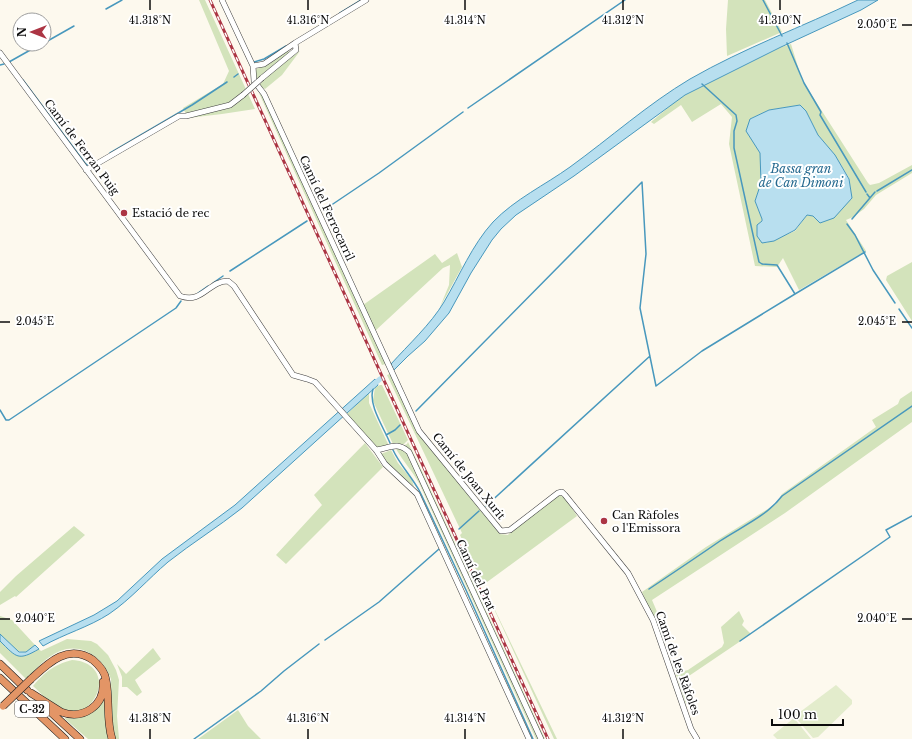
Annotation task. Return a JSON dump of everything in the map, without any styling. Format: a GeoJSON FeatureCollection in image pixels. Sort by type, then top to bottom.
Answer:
{"type":"FeatureCollection","features":[{"type":"Feature","properties":{"kind":"highway"},"geometry":{"type":"LineString","coordinates":[[2,707],[51,661],[65,654],[79,654],[86,656],[96,663],[103,671],[106,679],[109,724],[112,739]]}},
{"type":"Feature","properties":{"kind":"highway"},"geometry":{"type":"LineString","coordinates":[[31,693],[67,715],[84,713],[98,703],[102,692],[102,679],[96,663]]}},
{"type":"Feature","properties":{"kind":"highway","name":"C-32"},"geometry":{"type":"LineString","coordinates":[[0,664],[80,739]]}},
{"type":"Feature","properties":{"kind":"highway","name":"C-32"},"geometry":{"type":"LineString","coordinates":[[0,678],[65,739]]}},
{"type":"Feature","properties":{"kind":"street","name":"Camí del Ferrocarril"},"geometry":{"type":"LineString","coordinates":[[222,0],[253,66],[254,80],[264,94],[386,358]]}},
{"type":"Feature","properties":{"kind":"street"},"geometry":{"type":"LineString","coordinates":[[253,66],[264,64],[366,0]]}},
{"type":"Feature","properties":{"kind":"street"},"geometry":{"type":"LineString","coordinates":[[86,170],[179,116],[186,116],[230,105],[296,50],[296,43]]}},
{"type":"Feature","properties":{"kind":"street","name":"Camí de Ferran Puig"},"geometry":{"type":"LineString","coordinates":[[0,53],[180,296],[188,299],[194,298],[222,280],[228,280],[237,290],[293,375],[315,382],[376,450],[385,464],[417,494],[529,739]]}},
{"type":"Feature","properties":{"kind":"street","name":"Camí de Joan Xurit"},"geometry":{"type":"LineString","coordinates":[[386,358],[419,431],[501,531],[510,530],[552,497],[562,492],[628,573]]}},
{"type":"Feature","properties":{"kind":"street","name":"Camí del Prat"},"geometry":{"type":"LineString","coordinates":[[376,450],[396,445],[403,446],[409,452],[540,739]]}},
{"type":"Feature","properties":{"kind":"street","name":"Camí de les Ràfoles"},"geometry":{"type":"LineString","coordinates":[[628,573],[653,620],[691,729],[697,739]]}},
{"type":"Feature","properties":{"kind":"green space"},"geometry":{"type":"Polygon","coordinates":[[[199,0],[205,0],[255,109],[188,118],[183,108],[223,84],[229,71],[199,0]]]}},
{"type":"Feature","properties":{"kind":"green space"},"geometry":{"type":"Polygon","coordinates":[[[728,0],[765,0],[782,32],[727,56],[726,29],[728,0]]]}},
{"type":"Feature","properties":{"kind":"green space"},"geometry":{"type":"Polygon","coordinates":[[[791,44],[802,80],[870,185],[879,183],[912,165],[912,173],[876,195],[864,209],[846,220],[866,251],[799,290],[783,258],[777,267],[755,266],[729,144],[732,117],[721,104],[692,122],[681,105],[654,124],[651,122],[685,95],[781,47],[791,44]],[[800,105],[769,110],[750,119],[760,153],[761,183],[755,201],[762,219],[761,222],[766,243],[795,231],[807,215],[813,216],[852,199],[849,178],[835,155],[818,135],[806,111],[800,105]]]}},
{"type":"Feature","properties":{"kind":"green space"},"geometry":{"type":"Polygon","coordinates":[[[288,51],[287,57],[257,81],[255,70],[288,51]]]}},
{"type":"Feature","properties":{"kind":"green space"},"geometry":{"type":"Polygon","coordinates":[[[300,51],[282,75],[265,89],[259,85],[272,72],[300,51]]]}},
{"type":"Feature","properties":{"kind":"green space"},"geometry":{"type":"Polygon","coordinates":[[[259,93],[264,97],[386,364],[382,365],[259,93]]]}},
{"type":"Feature","properties":{"kind":"green space"},"geometry":{"type":"Polygon","coordinates":[[[457,253],[462,267],[440,307],[449,285],[450,265],[443,268],[375,331],[363,305],[435,254],[442,263],[457,253]]]}},
{"type":"Feature","properties":{"kind":"green space"},"geometry":{"type":"Polygon","coordinates":[[[912,262],[912,321],[886,280],[887,276],[912,262]]]}},
{"type":"Feature","properties":{"kind":"green space"},"geometry":{"type":"Polygon","coordinates":[[[390,374],[419,433],[500,534],[508,535],[514,528],[557,495],[565,497],[577,516],[483,585],[460,535],[462,533],[387,375],[390,374]]]}},
{"type":"Feature","properties":{"kind":"green space"},"geometry":{"type":"Polygon","coordinates":[[[382,385],[408,440],[404,444],[393,444],[373,401],[375,387],[382,385]]]}},
{"type":"Feature","properties":{"kind":"green space"},"geometry":{"type":"Polygon","coordinates":[[[912,391],[912,422],[785,513],[652,600],[666,641],[664,643],[642,592],[706,547],[776,504],[782,494],[876,427],[872,420],[898,404],[900,399],[912,391]]]}},
{"type":"Feature","properties":{"kind":"green space"},"geometry":{"type":"Polygon","coordinates":[[[369,392],[369,403],[389,446],[376,447],[347,414],[369,392]]]}},
{"type":"Feature","properties":{"kind":"green space"},"geometry":{"type":"Polygon","coordinates":[[[408,442],[545,739],[536,739],[419,483],[396,449],[407,444],[408,442]]]}},
{"type":"Feature","properties":{"kind":"green space"},"geometry":{"type":"Polygon","coordinates":[[[365,443],[383,467],[286,564],[276,555],[322,505],[314,495],[365,443]]]}},
{"type":"Feature","properties":{"kind":"green space"},"geometry":{"type":"Polygon","coordinates":[[[391,450],[398,463],[412,480],[414,487],[387,463],[381,454],[391,450]]]}},
{"type":"Feature","properties":{"kind":"green space"},"geometry":{"type":"Polygon","coordinates":[[[74,526],[85,535],[16,597],[15,596],[0,605],[0,592],[16,576],[74,526]]]}},
{"type":"Feature","properties":{"kind":"green space"},"geometry":{"type":"Polygon","coordinates":[[[484,587],[557,739],[554,739],[484,587]]]}},
{"type":"Feature","properties":{"kind":"green space"},"geometry":{"type":"Polygon","coordinates":[[[739,611],[744,621],[742,625],[751,634],[680,682],[689,701],[686,704],[672,663],[675,661],[684,671],[688,670],[722,647],[724,643],[721,627],[739,611]]]}},
{"type":"Feature","properties":{"kind":"green space"},"geometry":{"type":"Polygon","coordinates":[[[0,616],[12,620],[35,645],[27,652],[17,651],[0,635],[0,616]]]}},
{"type":"Feature","properties":{"kind":"green space"},"geometry":{"type":"Polygon","coordinates":[[[67,639],[91,641],[97,644],[108,655],[116,670],[119,680],[117,716],[119,739],[115,739],[112,729],[111,679],[108,671],[98,659],[84,650],[68,649],[60,651],[37,667],[26,679],[0,653],[0,641],[22,656],[36,646],[41,651],[67,639]]]}},
{"type":"Feature","properties":{"kind":"green space"},"geometry":{"type":"Polygon","coordinates":[[[153,648],[161,659],[135,680],[142,692],[137,696],[127,687],[122,687],[122,677],[117,664],[126,674],[153,648]]]}},
{"type":"Feature","properties":{"kind":"green space"},"geometry":{"type":"Polygon","coordinates":[[[72,660],[81,661],[88,664],[93,668],[99,680],[99,687],[92,702],[85,709],[80,711],[67,710],[55,705],[33,686],[50,670],[60,664],[72,660]]]}},
{"type":"Feature","properties":{"kind":"green space"},"geometry":{"type":"Polygon","coordinates":[[[836,685],[852,700],[852,704],[818,737],[813,738],[797,719],[796,715],[836,685]]]}},
{"type":"Feature","properties":{"kind":"green space"},"geometry":{"type":"Polygon","coordinates":[[[105,693],[105,716],[108,739],[88,739],[64,718],[78,718],[94,710],[102,700],[105,693]]]}},
{"type":"Feature","properties":{"kind":"green space"},"geometry":{"type":"Polygon","coordinates":[[[238,710],[248,726],[261,739],[198,739],[238,710]]]}},
{"type":"Feature","properties":{"kind":"green space"},"geometry":{"type":"Polygon","coordinates":[[[794,718],[811,739],[777,739],[773,735],[794,718]]]}},
{"type":"Feature","properties":{"kind":"water"},"geometry":{"type":"Polygon","coordinates":[[[858,0],[878,0],[861,10],[781,47],[685,95],[574,176],[516,215],[492,240],[471,273],[449,313],[425,341],[393,371],[391,364],[439,310],[479,240],[493,222],[511,206],[570,167],[644,110],[690,79],[731,57],[858,0]]]}},
{"type":"Feature","properties":{"kind":"water","name":"Bassa gran de Can Dimoni"},"geometry":{"type":"Polygon","coordinates":[[[800,105],[806,111],[818,135],[835,155],[849,179],[852,198],[834,218],[820,223],[813,216],[807,215],[795,230],[774,241],[762,243],[757,236],[757,225],[762,221],[762,219],[755,201],[761,183],[760,153],[746,131],[750,119],[769,110],[800,105]]]}},
{"type":"Feature","properties":{"kind":"water"},"geometry":{"type":"Polygon","coordinates":[[[375,379],[378,385],[242,508],[168,562],[117,608],[93,623],[43,646],[39,641],[94,615],[117,601],[162,559],[235,505],[375,379]]]}},
{"type":"Feature","properties":{"kind":"water"},"geometry":{"type":"Polygon","coordinates":[[[0,634],[19,652],[26,652],[35,645],[39,649],[26,655],[18,656],[10,651],[0,641],[0,634]]]}},
{"type":"Feature","properties":{"kind":"waterway"},"geometry":{"type":"LineString","coordinates":[[106,9],[122,0]]}},
{"type":"Feature","properties":{"kind":"waterway"},"geometry":{"type":"LineString","coordinates":[[340,13],[361,0]]}},
{"type":"Feature","properties":{"kind":"waterway"},"geometry":{"type":"LineString","coordinates":[[468,108],[625,0]]}},
{"type":"Feature","properties":{"kind":"waterway"},"geometry":{"type":"LineString","coordinates":[[763,0],[782,36]]}},
{"type":"Feature","properties":{"kind":"waterway"},"geometry":{"type":"LineString","coordinates":[[52,38],[74,26]]}},
{"type":"Feature","properties":{"kind":"waterway"},"geometry":{"type":"LineString","coordinates":[[787,43],[804,83],[821,112],[820,115],[866,192]]}},
{"type":"Feature","properties":{"kind":"waterway"},"geometry":{"type":"LineString","coordinates":[[254,62],[264,59],[286,46]]}},
{"type":"Feature","properties":{"kind":"waterway"},"geometry":{"type":"LineString","coordinates":[[9,62],[27,52]]}},
{"type":"Feature","properties":{"kind":"waterway"},"geometry":{"type":"LineString","coordinates":[[0,65],[4,64]]}},
{"type":"Feature","properties":{"kind":"waterway"},"geometry":{"type":"LineString","coordinates":[[234,77],[238,74]]}},
{"type":"Feature","properties":{"kind":"waterway"},"geometry":{"type":"LineString","coordinates":[[23,80],[85,163],[87,165],[91,164]]}},
{"type":"Feature","properties":{"kind":"waterway"},"geometry":{"type":"LineString","coordinates":[[110,153],[192,105],[227,82]]}},
{"type":"Feature","properties":{"kind":"waterway"},"geometry":{"type":"LineString","coordinates":[[416,411],[642,182],[646,254],[640,308],[656,386],[702,351],[795,294],[777,265],[762,264],[759,262],[734,148],[734,131],[737,121],[736,115],[702,84]]}},
{"type":"Feature","properties":{"kind":"waterway"},"geometry":{"type":"LineString","coordinates":[[324,210],[379,173],[463,112]]}},
{"type":"Feature","properties":{"kind":"waterway"},"geometry":{"type":"LineString","coordinates":[[877,191],[912,170]]}},
{"type":"Feature","properties":{"kind":"waterway"},"geometry":{"type":"LineString","coordinates":[[852,219],[875,192]]}},
{"type":"Feature","properties":{"kind":"waterway"},"geometry":{"type":"LineString","coordinates":[[867,194],[870,198]]}},
{"type":"Feature","properties":{"kind":"waterway"},"geometry":{"type":"LineString","coordinates":[[230,271],[307,221]]}},
{"type":"Feature","properties":{"kind":"waterway"},"geometry":{"type":"LineString","coordinates":[[847,224],[855,235],[873,270],[895,303]]}},
{"type":"Feature","properties":{"kind":"waterway"},"geometry":{"type":"LineString","coordinates":[[795,294],[865,252]]}},
{"type":"Feature","properties":{"kind":"waterway"},"geometry":{"type":"LineString","coordinates":[[213,283],[223,276]]}},
{"type":"Feature","properties":{"kind":"waterway"},"geometry":{"type":"LineString","coordinates":[[198,293],[208,286]]}},
{"type":"Feature","properties":{"kind":"waterway"},"geometry":{"type":"LineString","coordinates":[[0,410],[6,420],[9,420],[176,308],[181,301]]}},
{"type":"Feature","properties":{"kind":"waterway"},"geometry":{"type":"LineString","coordinates":[[899,309],[912,328]]}},
{"type":"Feature","properties":{"kind":"waterway"},"geometry":{"type":"LineString","coordinates":[[486,506],[650,356]]}},
{"type":"Feature","properties":{"kind":"waterway"},"geometry":{"type":"LineString","coordinates":[[372,386],[380,379]]}},
{"type":"Feature","properties":{"kind":"waterway"},"geometry":{"type":"LineString","coordinates":[[373,389],[373,402],[377,416],[390,443]]}},
{"type":"Feature","properties":{"kind":"waterway"},"geometry":{"type":"LineString","coordinates":[[649,589],[769,510],[782,496],[912,406]]}},
{"type":"Feature","properties":{"kind":"waterway"},"geometry":{"type":"LineString","coordinates":[[386,435],[400,425]]}},
{"type":"Feature","properties":{"kind":"waterway"},"geometry":{"type":"LineString","coordinates":[[393,450],[420,492],[533,739]]}},
{"type":"Feature","properties":{"kind":"waterway"},"geometry":{"type":"LineString","coordinates":[[459,529],[479,511]]}},
{"type":"Feature","properties":{"kind":"waterway"},"geometry":{"type":"LineString","coordinates":[[740,641],[890,537],[886,530],[912,516]]}},
{"type":"Feature","properties":{"kind":"waterway"},"geometry":{"type":"LineString","coordinates":[[325,640],[379,602],[439,549]]}},
{"type":"Feature","properties":{"kind":"waterway"},"geometry":{"type":"LineString","coordinates":[[194,739],[261,691],[319,644]]}},
{"type":"Feature","properties":{"kind":"railway"},"geometry":{"type":"LineString","coordinates":[[210,0],[548,739]]}},
{"type":"Feature","properties":{"kind":"place","name":"Estació de rec"},"geometry":{"type":"Point","coordinates":[124,213]}},
{"type":"Feature","properties":{"kind":"place","name":"Can Ràfoles o l'Emissora"},"geometry":{"type":"Point","coordinates":[604,521]}}]}
